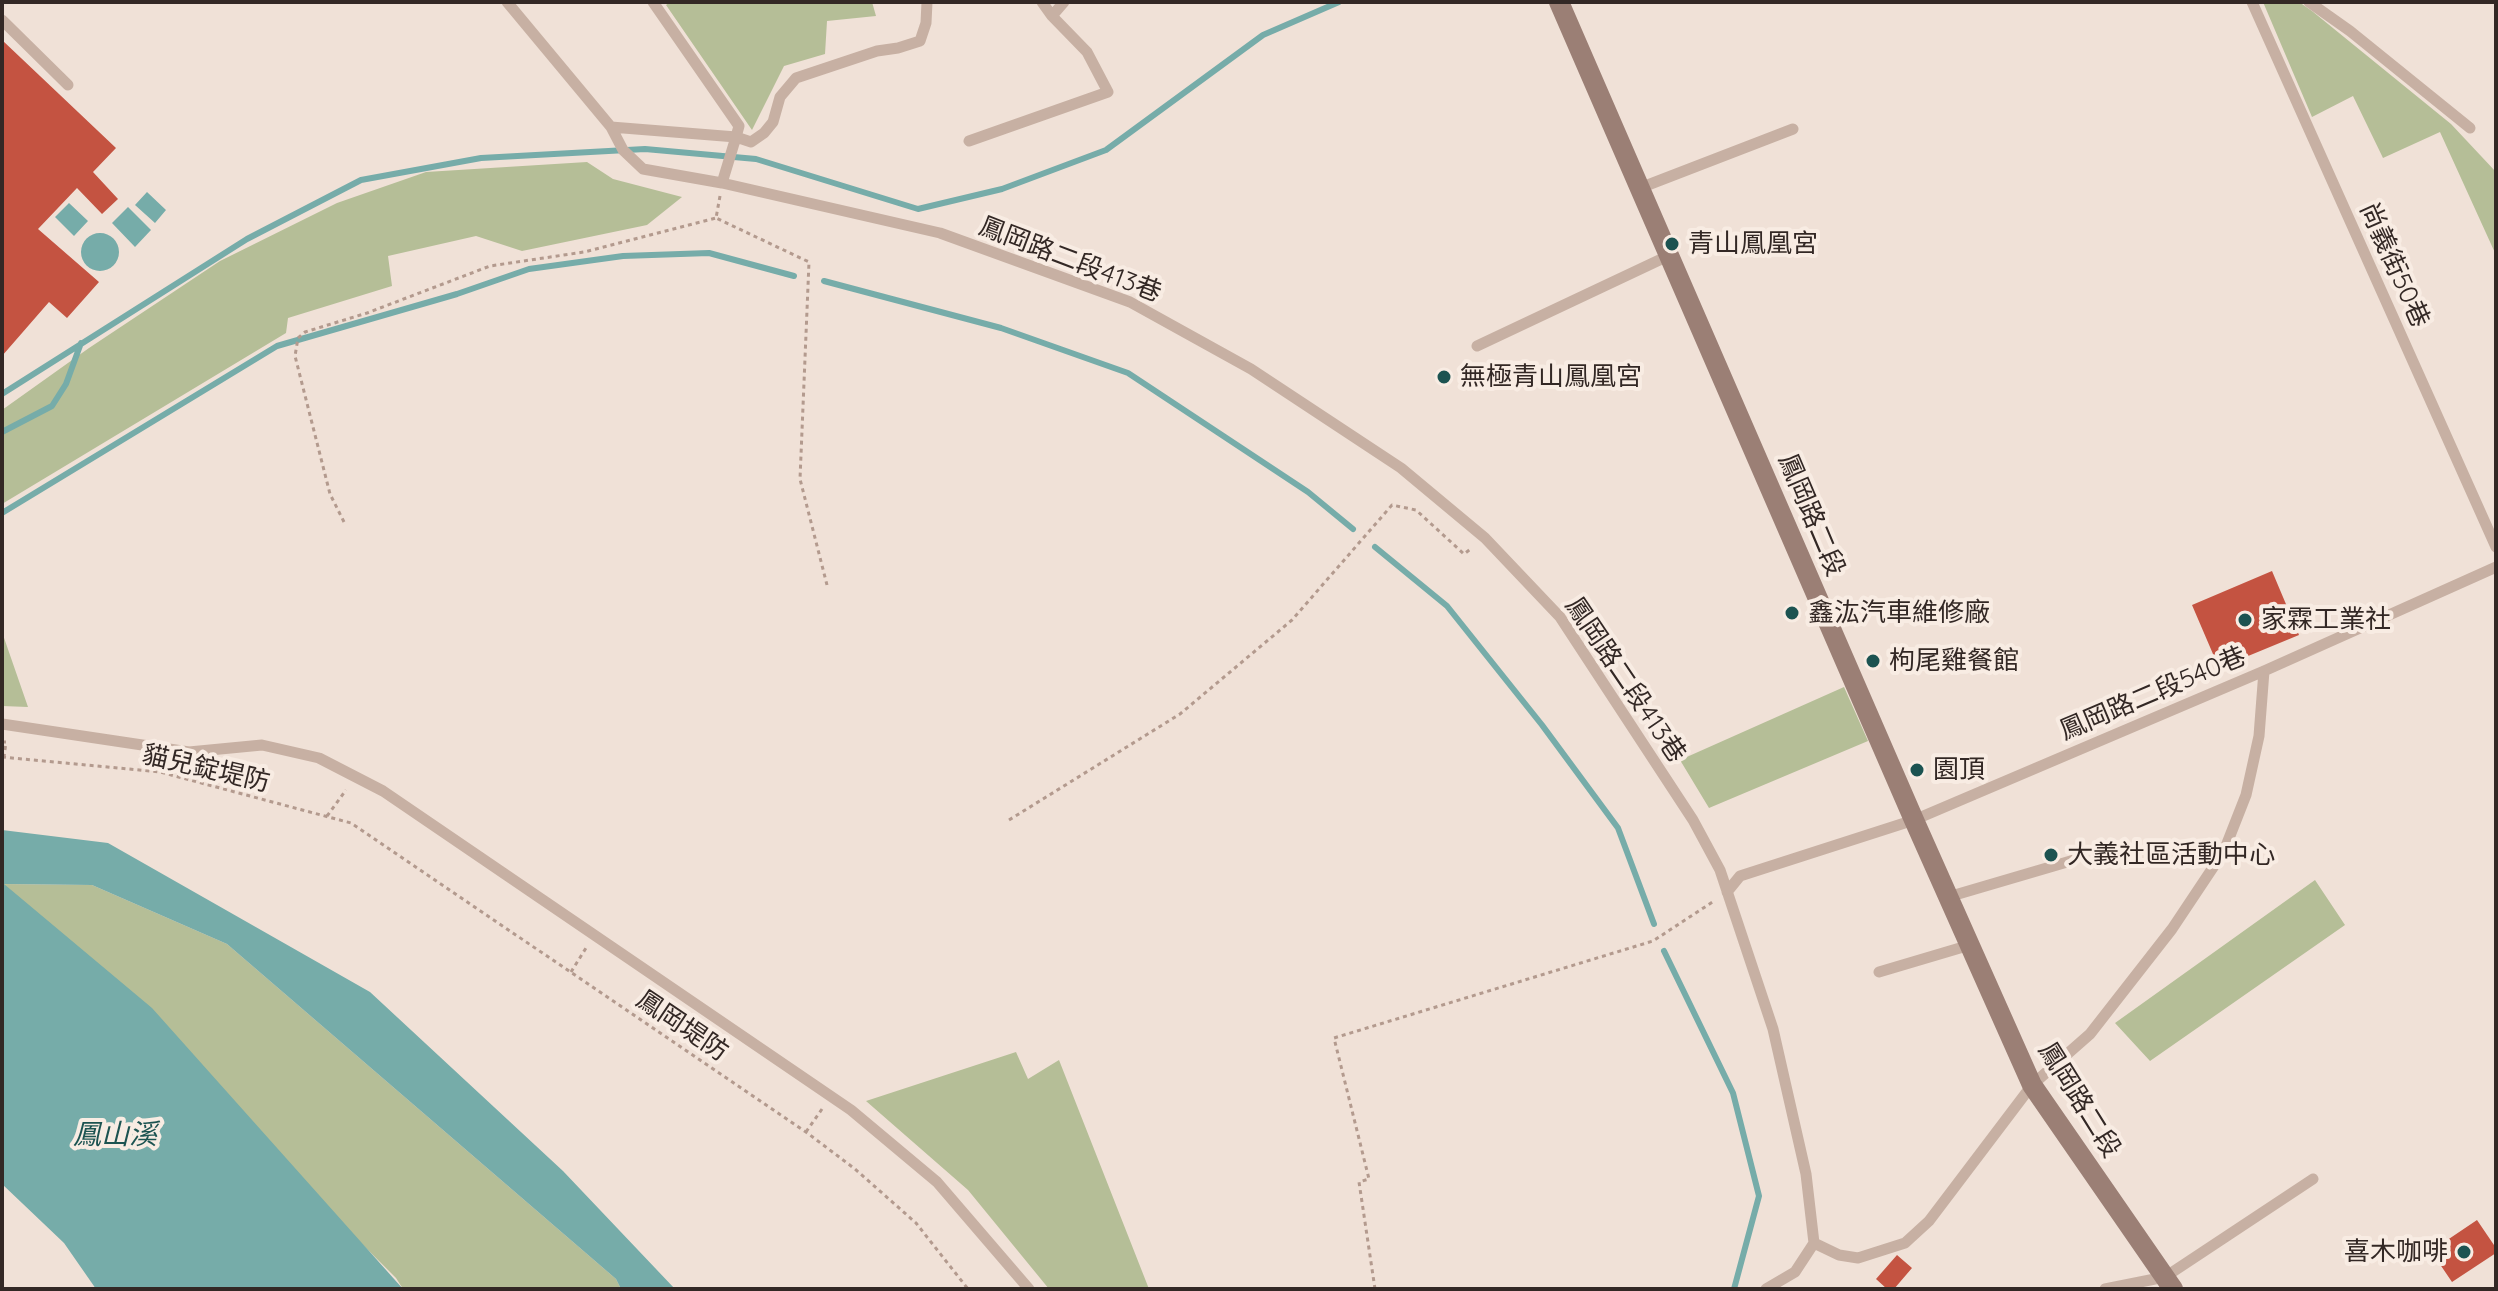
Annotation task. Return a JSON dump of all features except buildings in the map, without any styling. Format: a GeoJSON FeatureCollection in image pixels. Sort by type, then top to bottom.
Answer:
{"type":"FeatureCollection","features":[{"type":"Feature","properties":{"kind":"street","name":"鳳岡路二段"},"geometry":{"type":"LineString","coordinates":[[1559,2],[2032,1085],[2169,1283]]}},
{"type":"Feature","properties":{"kind":"lane","name":"鳳岡路二段413巷"},"geometry":{"type":"LineString","coordinates":[[507,2],[611,127],[623,150],[643,169],[722,183],[940,233],[1130,302],[1251,369],[1389,460],[1441,499],[1485,538],[1560,617],[1693,820],[1720,870],[1773,1029],[1806,1174],[1814,1243]]}},
{"type":"Feature","properties":{"kind":"lane"},"geometry":{"type":"LineString","coordinates":[[653,2],[739,126],[722,183]]}},
{"type":"Feature","properties":{"kind":"lane"},"geometry":{"type":"LineString","coordinates":[[611,127],[736,137],[751,142],[773,122],[780,97],[796,78],[866,54],[920,41],[926,23],[927,2]]}},
{"type":"Feature","properties":{"kind":"lane"},"geometry":{"type":"LineString","coordinates":[[969,141],[1108,92],[1087,52],[1042,2]]}},
{"type":"Feature","properties":{"kind":"lane"},"geometry":{"type":"LineString","coordinates":[[1052,16],[1064,2]]}},
{"type":"Feature","properties":{"kind":"lane","name":"尚義街50巷"},"geometry":{"type":"LineString","coordinates":[[2252,2],[2496,547]]}},
{"type":"Feature","properties":{"kind":"lane"},"geometry":{"type":"LineString","coordinates":[[2309,2],[2350,31],[2470,128]]}},
{"type":"Feature","properties":{"kind":"lane"},"geometry":{"type":"LineString","coordinates":[[2,20],[68,85]]}},
{"type":"Feature","properties":{"kind":"lane"},"geometry":{"type":"LineString","coordinates":[[1640,188],[1793,129]]}},
{"type":"Feature","properties":{"kind":"lane"},"geometry":{"type":"LineString","coordinates":[[1477,346],[1670,255]]}},
{"type":"Feature","properties":{"kind":"lane","name":"鳳岡路二段540巷"},"geometry":{"type":"LineString","coordinates":[[1727,892],[1740,876],[1914,820],[2264,671],[2496,567]]}},
{"type":"Feature","properties":{"kind":"lane"},"geometry":{"type":"LineString","coordinates":[[1766,1289],[1795,1272],[1814,1243],[1839,1255],[1858,1258],[1905,1243],[1929,1221],[2032,1085],[2090,1034],[2172,929],[2224,851],[2246,795],[2259,736],[2264,671]]}},
{"type":"Feature","properties":{"kind":"lane"},"geometry":{"type":"LineString","coordinates":[[2,724],[189,752],[262,745],[319,758],[383,791],[831,1096],[937,1182],[1029,1289]]}},
{"type":"Feature","properties":{"kind":"lane"},"geometry":{"type":"LineString","coordinates":[[1948,897],[2074,860]]}},
{"type":"Feature","properties":{"kind":"lane"},"geometry":{"type":"LineString","coordinates":[[1879,972],[1970,945]]}},
{"type":"Feature","properties":{"kind":"lane"},"geometry":{"type":"LineString","coordinates":[[2105,1289],[2169,1283],[2313,1179]]}},
{"type":"Feature","properties":{"kind":"path"},"geometry":{"type":"LineString","coordinates":[[716,218],[722,183]]}},
{"type":"Feature","properties":{"kind":"path"},"geometry":{"type":"LineString","coordinates":[[344,522],[330,494],[295,356],[298,338],[305,332],[408,299],[490,266],[584,252],[716,218],[809,262],[800,479],[827,585]]}},
{"type":"Feature","properties":{"kind":"path"},"geometry":{"type":"LineString","coordinates":[[1009,820],[1180,714],[1292,620],[1392,505],[1416,510],[1464,554],[1485,538]]}},
{"type":"Feature","properties":{"kind":"path"},"geometry":{"type":"LineString","coordinates":[[2,742],[6,742],[3,757]]}},
{"type":"Feature","properties":{"kind":"path","name":"貓兒錠堤防"},"geometry":{"type":"LineString","coordinates":[[3,757],[160,772],[351,823]]}},
{"type":"Feature","properties":{"kind":"path"},"geometry":{"type":"LineString","coordinates":[[326,816],[356,778]]}},
{"type":"Feature","properties":{"kind":"path","name":"鳳岡堤防"},"geometry":{"type":"LineString","coordinates":[[351,823],[806,1132],[855,1169],[916,1223],[968,1289]]}},
{"type":"Feature","properties":{"kind":"path"},"geometry":{"type":"LineString","coordinates":[[1375,1289],[1359,1182],[1369,1179],[1334,1038],[1653,941],[1727,892]]}},
{"type":"Feature","properties":{"kind":"path"},"geometry":{"type":"LineString","coordinates":[[571,972],[594,935]]}},
{"type":"Feature","properties":{"kind":"path"},"geometry":{"type":"LineString","coordinates":[[806,1132],[831,1096]]}},
{"type":"Feature","properties":{"kind":"green space"},"geometry":{"type":"Polygon","coordinates":[[[670,2],[872,2],[876,16],[827,21],[825,54],[784,66],[752,130],[666,5],[670,2]]]}},
{"type":"Feature","properties":{"kind":"green space"},"geometry":{"type":"Polygon","coordinates":[[[2263,2],[2299,2],[2312,11],[2451,124],[2496,172],[2496,255],[2440,132],[2383,158],[2353,96],[2312,117],[2263,2]]]}},
{"type":"Feature","properties":{"kind":"green space"},"geometry":{"type":"Polygon","coordinates":[[[587,162],[613,179],[682,197],[647,225],[522,251],[476,236],[388,256],[392,286],[288,318],[286,333],[2,504],[2,410],[220,261],[337,203],[426,172],[587,162]]]}},
{"type":"Feature","properties":{"kind":"green space"},"geometry":{"type":"Polygon","coordinates":[[[2,632],[28,707],[2,706],[2,632]]]}},
{"type":"Feature","properties":{"kind":"green space"},"geometry":{"type":"Polygon","coordinates":[[[1844,687],[1868,741],[1709,808],[1680,760],[1844,687]]]}},
{"type":"Feature","properties":{"kind":"green space"},"geometry":{"type":"Polygon","coordinates":[[[2315,880],[2345,925],[2150,1061],[2115,1023],[2315,880]]]}},
{"type":"Feature","properties":{"kind":"green space"},"geometry":{"type":"Polygon","coordinates":[[[2,884],[92,885],[227,944],[616,1279],[621,1289],[403,1289],[396,1278],[2,884]]]}},
{"type":"Feature","properties":{"kind":"green space"},"geometry":{"type":"Polygon","coordinates":[[[1016,1052],[1028,1079],[1059,1060],[1149,1289],[1049,1289],[968,1190],[866,1101],[1016,1052]]]}},
{"type":"Feature","properties":{"kind":"water"},"geometry":{"type":"Polygon","coordinates":[[[147,192],[166,210],[155,223],[135,205],[147,192]]]}},
{"type":"Feature","properties":{"kind":"water"},"geometry":{"type":"Polygon","coordinates":[[[69,203],[88,221],[74,236],[55,217],[69,203]]]}},
{"type":"Feature","properties":{"kind":"water"},"geometry":{"type":"Polygon","coordinates":[[[128,207],[151,230],[135,247],[112,223],[128,207]]]}},
{"type":"Feature","properties":{"kind":"water"},"geometry":{"type":"Polygon","coordinates":[[[100,233],[113,239],[119,252],[113,265],[100,271],[87,265],[81,252],[87,239],[100,233]]]}},
{"type":"Feature","properties":{"kind":"water","name":"鳳山溪"},"geometry":{"type":"Polygon","coordinates":[[[2,830],[108,843],[370,992],[563,1171],[675,1289],[621,1289],[616,1279],[227,944],[92,885],[4,884],[152,1008],[403,1289],[96,1289],[64,1243],[2,1184],[2,830]]]}},
{"type":"Feature","properties":{"kind":"waterway"},"geometry":{"type":"LineString","coordinates":[[2,394],[247,239],[361,180],[481,158],[645,149],[756,159],[918,209],[1002,189],[1106,150],[1263,35],[1339,2]]}},
{"type":"Feature","properties":{"kind":"waterway"},"geometry":{"type":"LineString","coordinates":[[2,513],[277,346],[457,294],[529,269],[623,256],[709,253],[794,276]]}},
{"type":"Feature","properties":{"kind":"waterway"},"geometry":{"type":"LineString","coordinates":[[824,281],[1001,328],[1128,373],[1308,492],[1353,529]]}},
{"type":"Feature","properties":{"kind":"waterway"},"geometry":{"type":"LineString","coordinates":[[2,432],[52,406],[66,384],[81,343]]}},
{"type":"Feature","properties":{"kind":"waterway"},"geometry":{"type":"LineString","coordinates":[[1375,547],[1447,606],[1542,725],[1618,828],[1654,924]]}},
{"type":"Feature","properties":{"kind":"waterway"},"geometry":{"type":"LineString","coordinates":[[1664,951],[1733,1093],[1759,1196],[1734,1289]]}},
{"type":"Feature","properties":{"kind":"place","name":"青山鳳凰宮"},"geometry":{"type":"Point","coordinates":[1672,244]}},
{"type":"Feature","properties":{"kind":"place","name":"無極青山鳳凰宮"},"geometry":{"type":"Point","coordinates":[1444,377]}},
{"type":"Feature","properties":{"kind":"place","name":"鑫汯汽車維修廠"},"geometry":{"type":"Point","coordinates":[1792,613]}},
{"type":"Feature","properties":{"kind":"place","name":"家霖工業社"},"geometry":{"type":"Point","coordinates":[2245,620]}},
{"type":"Feature","properties":{"kind":"place","name":"枸尾雞餐館"},"geometry":{"type":"Point","coordinates":[1873,661]}},
{"type":"Feature","properties":{"kind":"place","name":"園頂"},"geometry":{"type":"Point","coordinates":[1917,770]}},
{"type":"Feature","properties":{"kind":"place","name":"大義社區活動中心"},"geometry":{"type":"Point","coordinates":[2051,855]}},
{"type":"Feature","properties":{"kind":"place","name":"喜木咖啡"},"geometry":{"type":"Point","coordinates":[2464,1252]}}]}
